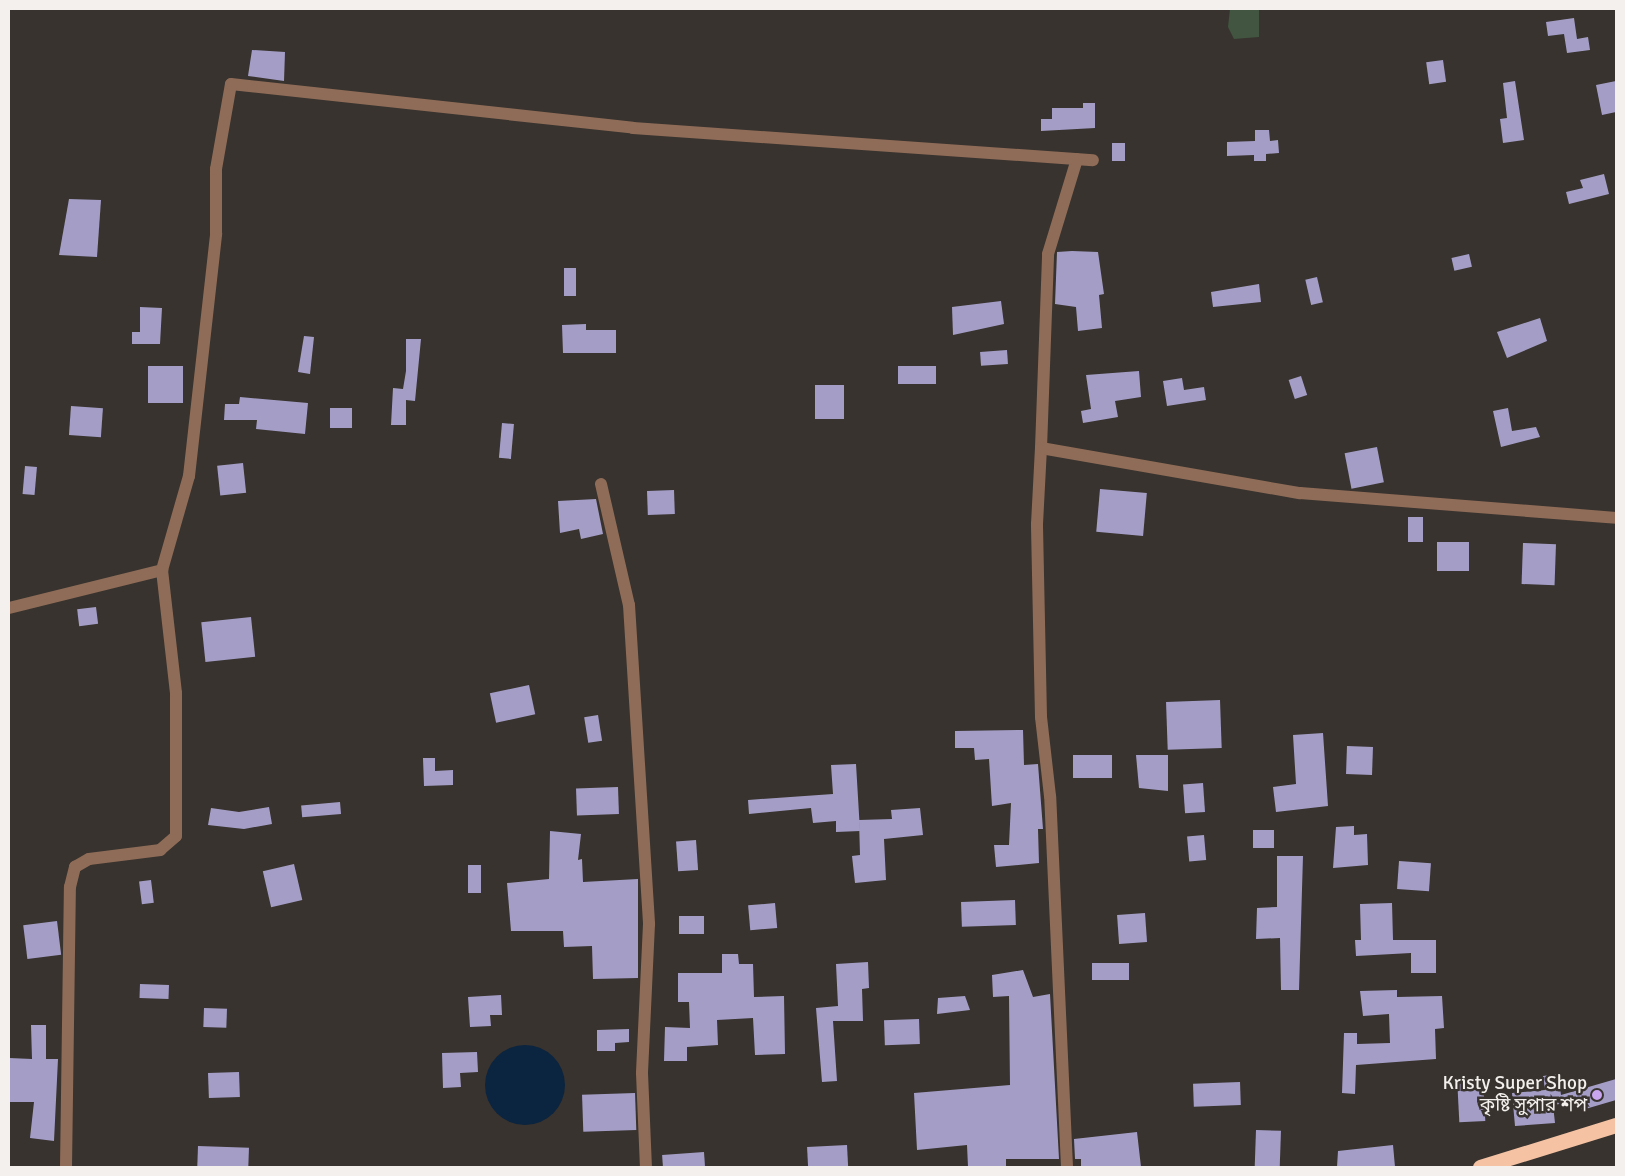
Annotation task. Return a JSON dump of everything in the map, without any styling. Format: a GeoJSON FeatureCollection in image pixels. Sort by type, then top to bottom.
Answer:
{"type":"FeatureCollection","features":[{"type":"Feature","properties":{"kind":"highway"},"geometry":{"type":"LineString","coordinates":[[1480,1167],[1616,1125]]}},
{"type":"Feature","properties":{"kind":"street"},"geometry":{"type":"LineString","coordinates":[[66,1167],[70,887],[75,867],[89,859],[160,850],[176,836],[176,693],[162,570],[188,476],[216,234],[216,169],[231,84],[633,128],[1092,160]]}},
{"type":"Feature","properties":{"kind":"street"},"geometry":{"type":"LineString","coordinates":[[1067,1167],[1050,796],[1041,717],[1037,524],[1048,254],[1077,159]]}},
{"type":"Feature","properties":{"kind":"street"},"geometry":{"type":"LineString","coordinates":[[1041,448],[1300,493],[1616,518]]}},
{"type":"Feature","properties":{"kind":"street"},"geometry":{"type":"LineString","coordinates":[[601,484],[629,605],[649,924],[642,1073],[646,1167]]}},
{"type":"Feature","properties":{"kind":"street"},"geometry":{"type":"LineString","coordinates":[[9,608],[162,570]]}},
{"type":"Feature","properties":{"kind":"green space"},"geometry":{"type":"Polygon","coordinates":[[[1230,9],[1259,9],[1259,37],[1234,39],[1228,27],[1230,9]]]}},
{"type":"Feature","properties":{"kind":"water"},"geometry":{"type":"Polygon","coordinates":[[[525,1045],[540,1048],[553,1057],[562,1070],[565,1085],[562,1100],[553,1113],[540,1122],[525,1125],[510,1122],[497,1113],[488,1100],[485,1085],[488,1070],[497,1057],[510,1048],[525,1045]]]}},
{"type":"Feature","properties":{"kind":"building"},"geometry":{"type":"Polygon","coordinates":[[[1574,18],[1577,39],[1588,37],[1590,50],[1567,53],[1564,34],[1548,36],[1546,22],[1574,18]]]}},
{"type":"Feature","properties":{"kind":"building"},"geometry":{"type":"Polygon","coordinates":[[[252,50],[285,52],[284,81],[248,76],[252,50]]]}},
{"type":"Feature","properties":{"kind":"building"},"geometry":{"type":"Polygon","coordinates":[[[1443,60],[1446,82],[1429,84],[1426,62],[1443,60]]]}},
{"type":"Feature","properties":{"kind":"building"},"geometry":{"type":"Polygon","coordinates":[[[1515,81],[1524,140],[1503,143],[1500,119],[1507,118],[1503,83],[1515,81]]]}},
{"type":"Feature","properties":{"kind":"building"},"geometry":{"type":"Polygon","coordinates":[[[1616,81],[1616,112],[1602,115],[1596,85],[1616,81]]]}},
{"type":"Feature","properties":{"kind":"building"},"geometry":{"type":"Polygon","coordinates":[[[1083,103],[1095,103],[1095,128],[1041,131],[1041,119],[1052,119],[1052,108],[1083,108],[1083,103]]]}},
{"type":"Feature","properties":{"kind":"building"},"geometry":{"type":"Polygon","coordinates":[[[1255,130],[1269,130],[1270,141],[1278,140],[1279,153],[1266,154],[1266,161],[1254,161],[1254,155],[1227,156],[1227,142],[1255,141],[1255,130]]]}},
{"type":"Feature","properties":{"kind":"building"},"geometry":{"type":"Polygon","coordinates":[[[1112,143],[1125,143],[1125,161],[1112,161],[1112,143]]]}},
{"type":"Feature","properties":{"kind":"building"},"geometry":{"type":"Polygon","coordinates":[[[1604,174],[1609,194],[1569,204],[1566,192],[1583,188],[1580,180],[1604,174]]]}},
{"type":"Feature","properties":{"kind":"building"},"geometry":{"type":"Polygon","coordinates":[[[69,199],[101,200],[97,257],[59,255],[69,199]]]}},
{"type":"Feature","properties":{"kind":"building"},"geometry":{"type":"Polygon","coordinates":[[[1057,252],[1098,252],[1104,294],[1099,295],[1102,328],[1078,331],[1076,307],[1055,304],[1057,252]]]}},
{"type":"Feature","properties":{"kind":"building"},"geometry":{"type":"Polygon","coordinates":[[[1469,254],[1472,267],[1454,271],[1451,258],[1469,254]]]}},
{"type":"Feature","properties":{"kind":"building"},"geometry":{"type":"Polygon","coordinates":[[[564,268],[576,268],[576,296],[564,296],[564,268]]]}},
{"type":"Feature","properties":{"kind":"building"},"geometry":{"type":"Polygon","coordinates":[[[1317,277],[1323,302],[1311,305],[1305,280],[1317,277]]]}},
{"type":"Feature","properties":{"kind":"building"},"geometry":{"type":"Polygon","coordinates":[[[1259,284],[1261,302],[1213,307],[1211,292],[1259,284]]]}},
{"type":"Feature","properties":{"kind":"building"},"geometry":{"type":"Polygon","coordinates":[[[1001,301],[1004,324],[953,335],[952,307],[1001,301]]]}},
{"type":"Feature","properties":{"kind":"building"},"geometry":{"type":"Polygon","coordinates":[[[140,307],[162,308],[160,344],[132,344],[132,332],[140,332],[140,307]]]}},
{"type":"Feature","properties":{"kind":"building"},"geometry":{"type":"Polygon","coordinates":[[[1540,318],[1547,341],[1507,358],[1497,332],[1540,318]]]}},
{"type":"Feature","properties":{"kind":"building"},"geometry":{"type":"Polygon","coordinates":[[[586,324],[586,330],[616,330],[616,353],[563,353],[562,325],[586,324]]]}},
{"type":"Feature","properties":{"kind":"building"},"geometry":{"type":"Polygon","coordinates":[[[304,336],[314,337],[310,374],[298,372],[304,336]]]}},
{"type":"Feature","properties":{"kind":"building"},"geometry":{"type":"Polygon","coordinates":[[[406,339],[421,339],[415,401],[406,400],[406,425],[391,425],[393,388],[403,389],[406,371],[406,339]]]}},
{"type":"Feature","properties":{"kind":"building"},"geometry":{"type":"Polygon","coordinates":[[[1007,350],[1008,364],[981,366],[980,352],[1007,350]]]}},
{"type":"Feature","properties":{"kind":"building"},"geometry":{"type":"Polygon","coordinates":[[[148,366],[183,366],[183,403],[148,403],[148,366]]]}},
{"type":"Feature","properties":{"kind":"building"},"geometry":{"type":"Polygon","coordinates":[[[898,366],[936,366],[936,384],[898,384],[898,366]]]}},
{"type":"Feature","properties":{"kind":"building"},"geometry":{"type":"Polygon","coordinates":[[[1139,371],[1141,397],[1115,401],[1118,417],[1083,423],[1081,411],[1091,409],[1086,375],[1139,371]]]}},
{"type":"Feature","properties":{"kind":"building"},"geometry":{"type":"Polygon","coordinates":[[[1301,376],[1307,395],[1295,399],[1289,380],[1301,376]]]}},
{"type":"Feature","properties":{"kind":"building"},"geometry":{"type":"Polygon","coordinates":[[[1182,378],[1184,390],[1204,387],[1206,400],[1167,406],[1163,381],[1182,378]]]}},
{"type":"Feature","properties":{"kind":"building"},"geometry":{"type":"Polygon","coordinates":[[[815,385],[844,385],[844,419],[815,419],[815,385]]]}},
{"type":"Feature","properties":{"kind":"building"},"geometry":{"type":"Polygon","coordinates":[[[240,397],[308,403],[305,434],[256,429],[257,420],[224,420],[225,404],[239,404],[240,397]]]}},
{"type":"Feature","properties":{"kind":"building"},"geometry":{"type":"Polygon","coordinates":[[[71,406],[103,408],[101,437],[69,435],[71,406]]]}},
{"type":"Feature","properties":{"kind":"building"},"geometry":{"type":"Polygon","coordinates":[[[330,408],[352,408],[352,428],[330,428],[330,408]]]}},
{"type":"Feature","properties":{"kind":"building"},"geometry":{"type":"Polygon","coordinates":[[[1508,408],[1512,431],[1536,427],[1540,437],[1501,447],[1493,411],[1508,408]]]}},
{"type":"Feature","properties":{"kind":"building"},"geometry":{"type":"Polygon","coordinates":[[[502,423],[514,424],[511,459],[499,458],[502,423]]]}},
{"type":"Feature","properties":{"kind":"building"},"geometry":{"type":"Polygon","coordinates":[[[1377,447],[1384,482],[1351,489],[1345,453],[1377,447]]]}},
{"type":"Feature","properties":{"kind":"building"},"geometry":{"type":"Polygon","coordinates":[[[243,463],[246,493],[220,496],[217,466],[243,463]]]}},
{"type":"Feature","properties":{"kind":"building"},"geometry":{"type":"Polygon","coordinates":[[[25,466],[37,467],[35,495],[23,494],[25,466]]]}},
{"type":"Feature","properties":{"kind":"building"},"geometry":{"type":"Polygon","coordinates":[[[1100,489],[1147,493],[1143,536],[1096,532],[1100,489]]]}},
{"type":"Feature","properties":{"kind":"building"},"geometry":{"type":"Polygon","coordinates":[[[674,490],[675,514],[648,515],[647,491],[674,490]]]}},
{"type":"Feature","properties":{"kind":"building"},"geometry":{"type":"Polygon","coordinates":[[[596,499],[603,534],[581,539],[579,529],[560,533],[558,501],[596,499]]]}},
{"type":"Feature","properties":{"kind":"building"},"geometry":{"type":"Polygon","coordinates":[[[1408,517],[1423,517],[1423,542],[1408,542],[1408,517]]]}},
{"type":"Feature","properties":{"kind":"building"},"geometry":{"type":"Polygon","coordinates":[[[1437,542],[1469,542],[1469,571],[1437,571],[1437,542]]]}},
{"type":"Feature","properties":{"kind":"building"},"geometry":{"type":"Polygon","coordinates":[[[1523,543],[1556,544],[1555,585],[1522,584],[1523,543]]]}},
{"type":"Feature","properties":{"kind":"building"},"geometry":{"type":"Polygon","coordinates":[[[96,607],[98,624],[79,626],[77,609],[96,607]]]}},
{"type":"Feature","properties":{"kind":"building"},"geometry":{"type":"Polygon","coordinates":[[[251,617],[255,657],[205,662],[201,622],[251,617]]]}},
{"type":"Feature","properties":{"kind":"building"},"geometry":{"type":"Polygon","coordinates":[[[529,685],[535,714],[496,723],[490,693],[529,685]]]}},
{"type":"Feature","properties":{"kind":"building"},"geometry":{"type":"Polygon","coordinates":[[[1220,700],[1222,748],[1168,750],[1166,702],[1220,700]]]}},
{"type":"Feature","properties":{"kind":"building"},"geometry":{"type":"Polygon","coordinates":[[[598,715],[602,741],[588,743],[584,717],[598,715]]]}},
{"type":"Feature","properties":{"kind":"building"},"geometry":{"type":"Polygon","coordinates":[[[1023,730],[1024,765],[1038,764],[1043,829],[1038,829],[1039,863],[996,867],[994,845],[1009,845],[1011,803],[992,806],[989,759],[975,760],[974,748],[955,748],[955,731],[1023,730]]]}},
{"type":"Feature","properties":{"kind":"building"},"geometry":{"type":"Polygon","coordinates":[[[1323,733],[1328,806],[1276,812],[1273,787],[1296,784],[1293,735],[1323,733]]]}},
{"type":"Feature","properties":{"kind":"building"},"geometry":{"type":"Polygon","coordinates":[[[1347,746],[1373,747],[1372,775],[1346,774],[1347,746]]]}},
{"type":"Feature","properties":{"kind":"building"},"geometry":{"type":"Polygon","coordinates":[[[1073,755],[1112,755],[1112,778],[1073,778],[1073,755]]]}},
{"type":"Feature","properties":{"kind":"building"},"geometry":{"type":"Polygon","coordinates":[[[1136,755],[1168,755],[1168,791],[1139,788],[1136,755]]]}},
{"type":"Feature","properties":{"kind":"building"},"geometry":{"type":"Polygon","coordinates":[[[423,758],[435,758],[435,771],[453,770],[453,785],[424,786],[423,758]]]}},
{"type":"Feature","properties":{"kind":"building"},"geometry":{"type":"Polygon","coordinates":[[[856,764],[860,831],[836,832],[836,821],[813,823],[811,808],[749,814],[748,800],[833,794],[831,765],[856,764]]]}},
{"type":"Feature","properties":{"kind":"building"},"geometry":{"type":"Polygon","coordinates":[[[1203,783],[1205,812],[1185,813],[1183,784],[1203,783]]]}},
{"type":"Feature","properties":{"kind":"building"},"geometry":{"type":"Polygon","coordinates":[[[618,787],[619,814],[577,815],[576,788],[618,787]]]}},
{"type":"Feature","properties":{"kind":"building"},"geometry":{"type":"Polygon","coordinates":[[[340,802],[341,814],[302,817],[301,805],[340,802]]]}},
{"type":"Feature","properties":{"kind":"building"},"geometry":{"type":"Polygon","coordinates":[[[269,807],[272,824],[244,829],[208,825],[211,808],[239,812],[269,807]]]}},
{"type":"Feature","properties":{"kind":"building"},"geometry":{"type":"Polygon","coordinates":[[[920,808],[923,835],[884,839],[886,880],[855,883],[852,856],[860,855],[859,820],[892,819],[891,810],[920,808]]]}},
{"type":"Feature","properties":{"kind":"building"},"geometry":{"type":"Polygon","coordinates":[[[1354,826],[1354,835],[1367,834],[1368,865],[1333,868],[1336,827],[1354,826]]]}},
{"type":"Feature","properties":{"kind":"building"},"geometry":{"type":"Polygon","coordinates":[[[1253,830],[1274,830],[1274,848],[1253,848],[1253,830]]]}},
{"type":"Feature","properties":{"kind":"building"},"geometry":{"type":"Polygon","coordinates":[[[550,831],[581,834],[578,860],[582,859],[583,882],[638,879],[638,978],[593,979],[592,946],[564,947],[563,931],[511,931],[507,883],[549,879],[550,831]]]}},
{"type":"Feature","properties":{"kind":"building"},"geometry":{"type":"Polygon","coordinates":[[[1204,835],[1206,860],[1189,861],[1187,836],[1204,835]]]}},
{"type":"Feature","properties":{"kind":"building"},"geometry":{"type":"Polygon","coordinates":[[[696,840],[698,870],[678,871],[676,841],[696,840]]]}},
{"type":"Feature","properties":{"kind":"building"},"geometry":{"type":"Polygon","coordinates":[[[1277,856],[1303,856],[1299,990],[1281,990],[1280,938],[1256,939],[1257,908],[1277,907],[1277,856]]]}},
{"type":"Feature","properties":{"kind":"building"},"geometry":{"type":"Polygon","coordinates":[[[1399,861],[1431,863],[1429,891],[1397,889],[1399,861]]]}},
{"type":"Feature","properties":{"kind":"building"},"geometry":{"type":"Polygon","coordinates":[[[294,864],[302,900],[271,907],[263,871],[294,864]]]}},
{"type":"Feature","properties":{"kind":"building"},"geometry":{"type":"Polygon","coordinates":[[[468,865],[481,865],[481,893],[468,893],[468,865]]]}},
{"type":"Feature","properties":{"kind":"building"},"geometry":{"type":"Polygon","coordinates":[[[151,880],[154,903],[142,904],[139,881],[151,880]]]}},
{"type":"Feature","properties":{"kind":"building"},"geometry":{"type":"Polygon","coordinates":[[[1015,900],[1016,925],[962,927],[961,902],[1015,900]]]}},
{"type":"Feature","properties":{"kind":"building"},"geometry":{"type":"Polygon","coordinates":[[[775,903],[777,928],[750,930],[748,905],[775,903]]]}},
{"type":"Feature","properties":{"kind":"building"},"geometry":{"type":"Polygon","coordinates":[[[1392,903],[1393,940],[1436,940],[1436,973],[1411,973],[1411,953],[1356,956],[1355,940],[1361,940],[1360,904],[1392,903]]]}},
{"type":"Feature","properties":{"kind":"building"},"geometry":{"type":"Polygon","coordinates":[[[1145,913],[1147,942],[1119,944],[1117,915],[1145,913]]]}},
{"type":"Feature","properties":{"kind":"building"},"geometry":{"type":"Polygon","coordinates":[[[679,916],[704,916],[704,934],[679,934],[679,916]]]}},
{"type":"Feature","properties":{"kind":"building"},"geometry":{"type":"Polygon","coordinates":[[[57,921],[61,955],[27,959],[23,925],[57,921]]]}},
{"type":"Feature","properties":{"kind":"building"},"geometry":{"type":"Polygon","coordinates":[[[722,954],[738,954],[739,964],[753,964],[754,997],[784,996],[785,1054],[755,1055],[753,1018],[717,1020],[718,1045],[687,1047],[687,1061],[664,1061],[665,1027],[690,1028],[689,1002],[678,1002],[678,973],[722,973],[722,954]]]}},
{"type":"Feature","properties":{"kind":"building"},"geometry":{"type":"Polygon","coordinates":[[[868,962],[869,988],[862,989],[863,1021],[833,1021],[837,1081],[822,1082],[816,1008],[838,1006],[836,964],[868,962]]]}},
{"type":"Feature","properties":{"kind":"building"},"geometry":{"type":"Polygon","coordinates":[[[1092,963],[1129,963],[1129,980],[1092,980],[1092,963]]]}},
{"type":"Feature","properties":{"kind":"building"},"geometry":{"type":"Polygon","coordinates":[[[1023,970],[1033,997],[1050,994],[1059,1159],[1006,1159],[1006,1167],[968,1167],[967,1145],[917,1150],[914,1093],[1010,1085],[1009,996],[993,997],[992,975],[1023,970]]]}},
{"type":"Feature","properties":{"kind":"building"},"geometry":{"type":"Polygon","coordinates":[[[140,984],[169,985],[168,999],[140,998],[140,984]]]}},
{"type":"Feature","properties":{"kind":"building"},"geometry":{"type":"Polygon","coordinates":[[[1397,990],[1397,997],[1442,996],[1444,1028],[1435,1029],[1436,1059],[1356,1065],[1355,1094],[1342,1093],[1344,1033],[1357,1033],[1357,1044],[1390,1043],[1389,1014],[1363,1016],[1360,991],[1397,990]]]}},
{"type":"Feature","properties":{"kind":"building"},"geometry":{"type":"Polygon","coordinates":[[[501,995],[502,1015],[490,1015],[491,1026],[470,1027],[468,997],[501,995]]]}},
{"type":"Feature","properties":{"kind":"building"},"geometry":{"type":"Polygon","coordinates":[[[965,996],[970,1010],[937,1014],[938,998],[965,996]]]}},
{"type":"Feature","properties":{"kind":"building"},"geometry":{"type":"Polygon","coordinates":[[[204,1008],[227,1009],[226,1028],[203,1027],[204,1008]]]}},
{"type":"Feature","properties":{"kind":"building"},"geometry":{"type":"Polygon","coordinates":[[[919,1019],[920,1044],[885,1045],[884,1020],[919,1019]]]}},
{"type":"Feature","properties":{"kind":"building"},"geometry":{"type":"Polygon","coordinates":[[[31,1025],[46,1025],[46,1059],[58,1059],[54,1141],[30,1138],[34,1102],[9,1102],[9,1058],[32,1059],[31,1025]]]}},
{"type":"Feature","properties":{"kind":"building"},"geometry":{"type":"Polygon","coordinates":[[[629,1029],[629,1042],[615,1043],[615,1051],[597,1051],[597,1030],[629,1029]]]}},
{"type":"Feature","properties":{"kind":"building"},"geometry":{"type":"Polygon","coordinates":[[[477,1052],[478,1072],[460,1073],[461,1087],[443,1088],[442,1053],[477,1052]]]}},
{"type":"Feature","properties":{"kind":"building"},"geometry":{"type":"Polygon","coordinates":[[[239,1072],[240,1097],[209,1098],[208,1073],[239,1072]]]}},
{"type":"Feature","properties":{"kind":"building"},"geometry":{"type":"Polygon","coordinates":[[[1558,1074],[1561,1095],[1616,1079],[1616,1100],[1582,1110],[1579,1101],[1553,1105],[1555,1123],[1515,1126],[1512,1093],[1545,1090],[1543,1076],[1558,1074]]]}},
{"type":"Feature","properties":{"kind":"building"},"geometry":{"type":"Polygon","coordinates":[[[1483,1077],[1485,1121],[1459,1122],[1457,1078],[1483,1077]]]}},
{"type":"Feature","properties":{"kind":"building"},"geometry":{"type":"Polygon","coordinates":[[[1240,1082],[1241,1105],[1194,1107],[1193,1084],[1240,1082]]]}},
{"type":"Feature","properties":{"kind":"building"},"geometry":{"type":"Polygon","coordinates":[[[635,1093],[636,1130],[583,1132],[582,1095],[635,1093]]]}},
{"type":"Feature","properties":{"kind":"building"},"geometry":{"type":"Polygon","coordinates":[[[1256,1130],[1281,1131],[1280,1167],[1255,1167],[1256,1130]]]}},
{"type":"Feature","properties":{"kind":"building"},"geometry":{"type":"Polygon","coordinates":[[[1137,1132],[1141,1167],[1081,1167],[1081,1159],[1075,1159],[1074,1139],[1137,1132]]]}},
{"type":"Feature","properties":{"kind":"building"},"geometry":{"type":"Polygon","coordinates":[[[847,1145],[848,1167],[808,1167],[807,1147],[847,1145]]]}},
{"type":"Feature","properties":{"kind":"building"},"geometry":{"type":"Polygon","coordinates":[[[1393,1145],[1395,1167],[1337,1167],[1338,1151],[1393,1145]]]}},
{"type":"Feature","properties":{"kind":"building"},"geometry":{"type":"Polygon","coordinates":[[[198,1146],[249,1148],[248,1167],[197,1167],[198,1146]]]}},
{"type":"Feature","properties":{"kind":"building"},"geometry":{"type":"Polygon","coordinates":[[[704,1152],[705,1167],[663,1167],[662,1155],[704,1152]]]}},
{"type":"Feature","properties":{"kind":"place","name":"Kristy Super Shop কৃষ্টি সুপার শপ"},"geometry":{"type":"Point","coordinates":[1597,1095]}}]}
